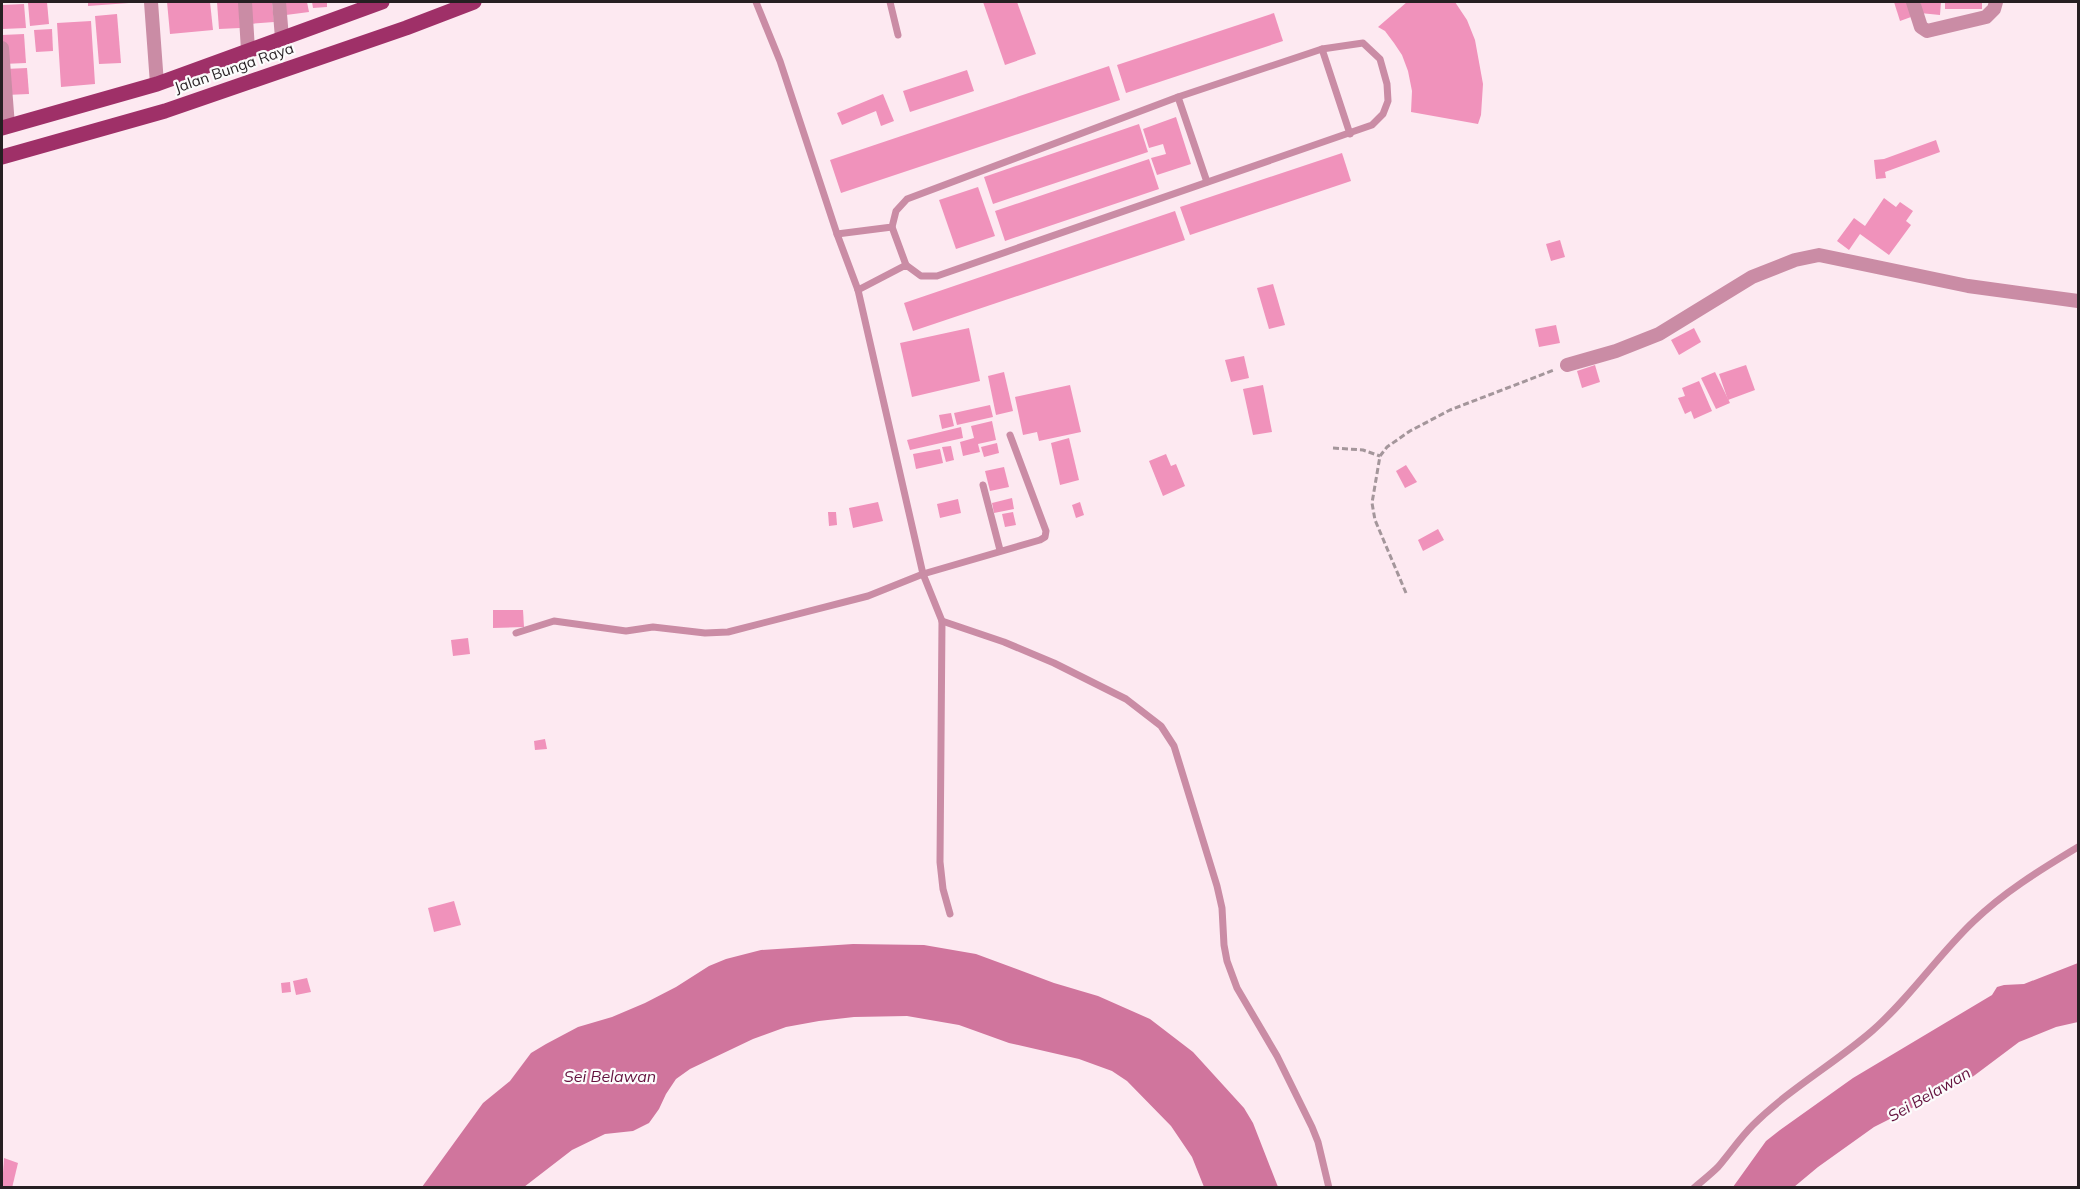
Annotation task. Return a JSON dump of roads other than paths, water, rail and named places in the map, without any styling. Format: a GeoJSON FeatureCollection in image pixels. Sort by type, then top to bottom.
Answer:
{"type":"FeatureCollection","features":[{"type":"Feature","properties":{"kind":"main road","name":"Jalan Bunga Raya"},"geometry":{"type":"LineString","coordinates":[[4,127],[157,84],[382,2]]}},
{"type":"Feature","properties":{"kind":"main road","name":"Jalan Bunga Raya"},"geometry":{"type":"LineString","coordinates":[[2,157],[165,111],[406,28],[474,2]]}},
{"type":"Feature","properties":{"kind":"street"},"geometry":{"type":"LineString","coordinates":[[151,2],[157,84]]}},
{"type":"Feature","properties":{"kind":"street"},"geometry":{"type":"LineString","coordinates":[[245,2],[248,50]]}},
{"type":"Feature","properties":{"kind":"street"},"geometry":{"type":"LineString","coordinates":[[279,2],[282,38]]}},
{"type":"Feature","properties":{"kind":"street"},"geometry":{"type":"LineString","coordinates":[[1913,2],[1921,27],[1927,31],[1986,17],[1994,9],[1996,2]]}},
{"type":"Feature","properties":{"kind":"street"},"geometry":{"type":"LineString","coordinates":[[2,48],[4,127]]}},
{"type":"Feature","properties":{"kind":"street"},"geometry":{"type":"LineString","coordinates":[[1567,365],[1616,351],[1659,334],[1752,277],[1795,260],[1819,255],[1968,286],[2079,301]]}},
{"type":"Feature","properties":{"kind":"lane"},"geometry":{"type":"LineString","coordinates":[[756,2],[780,61],[837,234],[858,290],[923,574],[942,621],[940,862],[950,914]]}},
{"type":"Feature","properties":{"kind":"lane"},"geometry":{"type":"LineString","coordinates":[[890,2],[898,35]]}},
{"type":"Feature","properties":{"kind":"lane"},"geometry":{"type":"LineString","coordinates":[[1363,43],[1380,59],[1388,84],[1388,100],[1383,114],[1372,125],[937,276],[921,276],[906,265],[892,227],[896,211],[907,199],[1178,97],[1322,49],[1363,43]]}},
{"type":"Feature","properties":{"kind":"lane"},"geometry":{"type":"LineString","coordinates":[[1322,49],[1350,134]]}},
{"type":"Feature","properties":{"kind":"lane"},"geometry":{"type":"LineString","coordinates":[[1178,97],[1207,182]]}},
{"type":"Feature","properties":{"kind":"lane"},"geometry":{"type":"LineString","coordinates":[[837,234],[892,227]]}},
{"type":"Feature","properties":{"kind":"lane"},"geometry":{"type":"LineString","coordinates":[[858,290],[906,265]]}},
{"type":"Feature","properties":{"kind":"lane"},"geometry":{"type":"LineString","coordinates":[[516,633],[554,621],[626,631],[653,627],[705,633],[728,632],[868,596],[923,574],[1040,540],[1045,537],[1046,531],[1010,435]]}},
{"type":"Feature","properties":{"kind":"lane"},"geometry":{"type":"LineString","coordinates":[[984,485],[1000,550]]}},
{"type":"Feature","properties":{"kind":"lane"},"geometry":{"type":"LineString","coordinates":[[942,621],[1004,642],[1096,683],[1126,699],[1161,726],[1174,746],[1217,886],[1222,908],[1227,961],[1237,988],[1277,1056],[1312,1127],[1329,1188]]}},
{"type":"Feature","properties":{"kind":"lane"},"geometry":{"type":"LineString","coordinates":[[1694,1188],[1719,1165],[1731,1148],[1754,1124],[1795,1088],[1871,1032],[1906,997],[1974,921],[2004,895],[2079,846]]}},
{"type":"Feature","properties":{"kind":"water","name":"Sei Belawan"},"geometry":{"type":"Polygon","coordinates":[[[853,944],[924,945],[976,954],[1054,983],[1098,996],[1150,1019],[1193,1052],[1244,1108],[1253,1123],[1278,1187],[1204,1187],[1192,1157],[1171,1126],[1127,1081],[1112,1071],[1079,1059],[1009,1043],[959,1025],[907,1016],[854,1017],[819,1021],[786,1027],[753,1039],[690,1069],[676,1079],[649,1123],[633,1131],[605,1134],[572,1150],[524,1187],[422,1187],[483,1103],[510,1081],[531,1053],[546,1044],[578,1027],[612,1017],[645,1003],[709,966],[726,959],[761,950],[853,944]]]}},
{"type":"Feature","properties":{"kind":"water","name":"Sei Belawan"},"geometry":{"type":"Polygon","coordinates":[[[2078,963],[2078,1022],[2056,1027],[2019,1042],[1971,1078],[1874,1127],[1794,1187],[1733,1187],[1766,1141],[1853,1078],[1992,995],[1997,987],[2024,984],[2078,963]]]}}]}
